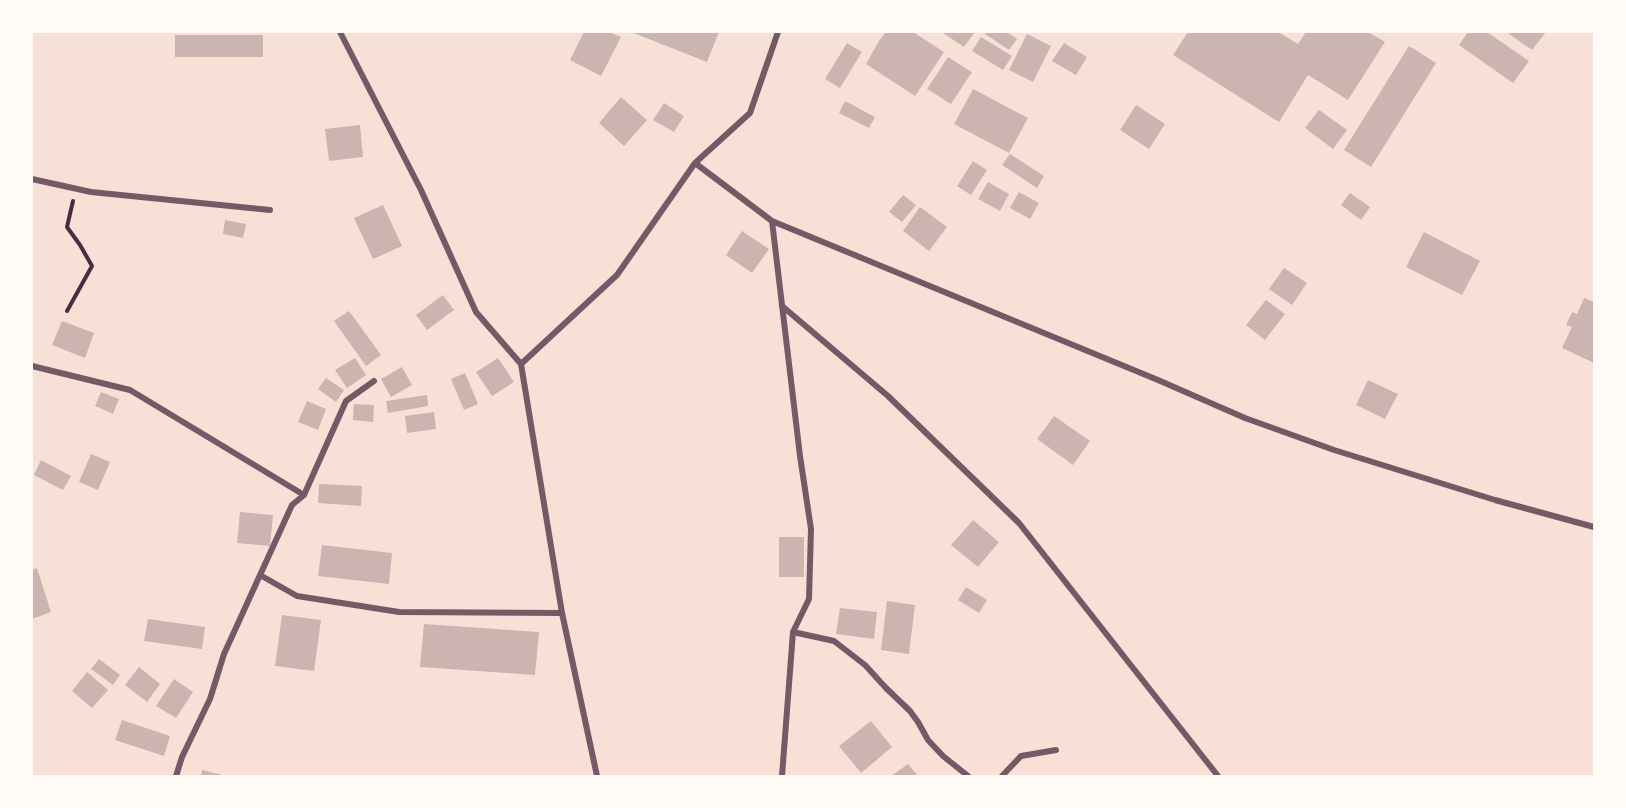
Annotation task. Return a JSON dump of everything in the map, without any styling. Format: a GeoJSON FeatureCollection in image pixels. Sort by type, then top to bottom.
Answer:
{"type":"FeatureCollection","features":[{"type":"Feature","properties":{"kind":"street"},"geometry":{"type":"LineString","coordinates":[[340,32],[421,190],[476,312],[521,364],[562,613],[597,777]]}},
{"type":"Feature","properties":{"kind":"street"},"geometry":{"type":"LineString","coordinates":[[521,364],[617,275],[695,163],[750,113],[778,32]]}},
{"type":"Feature","properties":{"kind":"street"},"geometry":{"type":"LineString","coordinates":[[695,163],[772,221],[1245,418],[1334,450],[1495,500],[1594,527]]}},
{"type":"Feature","properties":{"kind":"street"},"geometry":{"type":"LineString","coordinates":[[32,179],[91,192],[270,210]]}},
{"type":"Feature","properties":{"kind":"street"},"geometry":{"type":"LineString","coordinates":[[772,221],[811,529],[809,599],[793,632],[782,777]]}},
{"type":"Feature","properties":{"kind":"street"},"geometry":{"type":"LineString","coordinates":[[782,306],[888,396],[1019,523],[1218,777]]}},
{"type":"Feature","properties":{"kind":"street"},"geometry":{"type":"LineString","coordinates":[[32,366],[130,390],[304,495]]}},
{"type":"Feature","properties":{"kind":"street"},"geometry":{"type":"LineString","coordinates":[[176,777],[182,757],[210,699],[224,654],[292,505],[304,495],[346,401],[374,381]]}},
{"type":"Feature","properties":{"kind":"street"},"geometry":{"type":"LineString","coordinates":[[260,575],[297,596],[399,612],[562,613]]}},
{"type":"Feature","properties":{"kind":"street"},"geometry":{"type":"LineString","coordinates":[[793,632],[834,641],[865,665],[910,711],[928,740],[968,777]]}},
{"type":"Feature","properties":{"kind":"street"},"geometry":{"type":"LineString","coordinates":[[1002,777],[1021,756],[1056,750]]}},
{"type":"Feature","properties":{"kind":"path"},"geometry":{"type":"LineString","coordinates":[[67,311],[92,266],[67,227],[75,189]]}},
{"type":"Feature","properties":{"kind":"building"},"geometry":{"type":"Polygon","coordinates":[[[584,32],[609,32],[621,37],[601,76],[570,60],[584,32]]]}},
{"type":"Feature","properties":{"kind":"building"},"geometry":{"type":"Polygon","coordinates":[[[631,32],[719,32],[707,62],[631,32]]]}},
{"type":"Feature","properties":{"kind":"building"},"geometry":{"type":"Polygon","coordinates":[[[886,32],[913,32],[944,52],[915,96],[866,64],[886,32]]]}},
{"type":"Feature","properties":{"kind":"building"},"geometry":{"type":"Polygon","coordinates":[[[944,32],[975,32],[964,47],[944,32]]]}},
{"type":"Feature","properties":{"kind":"building"},"geometry":{"type":"Polygon","coordinates":[[[987,32],[1007,32],[1017,39],[1009,50],[985,34],[987,32]]]}},
{"type":"Feature","properties":{"kind":"building"},"geometry":{"type":"Polygon","coordinates":[[[1188,32],[1278,32],[1298,44],[1306,32],[1368,32],[1385,42],[1348,100],[1308,75],[1279,122],[1173,55],[1188,32]]]}},
{"type":"Feature","properties":{"kind":"building"},"geometry":{"type":"Polygon","coordinates":[[[1468,32],[1487,32],[1529,61],[1513,83],[1459,45],[1468,32]]]}},
{"type":"Feature","properties":{"kind":"building"},"geometry":{"type":"Polygon","coordinates":[[[1506,32],[1546,32],[1532,50],[1506,32]]]}},
{"type":"Feature","properties":{"kind":"building"},"geometry":{"type":"Polygon","coordinates":[[[1027,34],[1051,46],[1033,82],[1009,70],[1027,34]]]}},
{"type":"Feature","properties":{"kind":"building"},"geometry":{"type":"Polygon","coordinates":[[[175,35],[263,35],[263,57],[175,57],[175,35]]]}},
{"type":"Feature","properties":{"kind":"building"},"geometry":{"type":"Polygon","coordinates":[[[981,37],[1012,56],[1003,70],[972,51],[981,37]]]}},
{"type":"Feature","properties":{"kind":"building"},"geometry":{"type":"Polygon","coordinates":[[[847,43],[862,52],[840,88],[825,79],[847,43]]]}},
{"type":"Feature","properties":{"kind":"building"},"geometry":{"type":"Polygon","coordinates":[[[1064,43],[1087,57],[1076,75],[1052,61],[1064,43]]]}},
{"type":"Feature","properties":{"kind":"building"},"geometry":{"type":"Polygon","coordinates":[[[1409,46],[1436,63],[1371,167],[1344,150],[1409,46]]]}},
{"type":"Feature","properties":{"kind":"building"},"geometry":{"type":"Polygon","coordinates":[[[948,57],[972,72],[951,104],[927,89],[948,57]]]}},
{"type":"Feature","properties":{"kind":"building"},"geometry":{"type":"Polygon","coordinates":[[[973,89],[1028,118],[1009,153],[954,124],[973,89]]]}},
{"type":"Feature","properties":{"kind":"building"},"geometry":{"type":"Polygon","coordinates":[[[621,97],[647,120],[624,146],[599,123],[621,97]]]}},
{"type":"Feature","properties":{"kind":"building"},"geometry":{"type":"Polygon","coordinates":[[[845,101],[875,117],[869,128],[839,113],[845,101]]]}},
{"type":"Feature","properties":{"kind":"building"},"geometry":{"type":"Polygon","coordinates":[[[664,103],[684,116],[674,132],[653,120],[664,103]]]}},
{"type":"Feature","properties":{"kind":"building"},"geometry":{"type":"Polygon","coordinates":[[[1136,105],[1165,124],[1149,149],[1120,130],[1136,105]]]}},
{"type":"Feature","properties":{"kind":"building"},"geometry":{"type":"Polygon","coordinates":[[[1319,110],[1347,130],[1333,149],[1305,128],[1319,110]]]}},
{"type":"Feature","properties":{"kind":"building"},"geometry":{"type":"Polygon","coordinates":[[[360,125],[363,157],[329,161],[325,129],[360,125]]]}},
{"type":"Feature","properties":{"kind":"building"},"geometry":{"type":"Polygon","coordinates":[[[1010,154],[1044,176],[1037,188],[1002,165],[1010,154]]]}},
{"type":"Feature","properties":{"kind":"building"},"geometry":{"type":"Polygon","coordinates":[[[973,161],[987,170],[971,195],[957,186],[973,161]]]}},
{"type":"Feature","properties":{"kind":"building"},"geometry":{"type":"Polygon","coordinates":[[[988,182],[1009,194],[1000,211],[978,199],[988,182]]]}},
{"type":"Feature","properties":{"kind":"building"},"geometry":{"type":"Polygon","coordinates":[[[1019,192],[1039,203],[1030,219],[1010,208],[1019,192]]]}},
{"type":"Feature","properties":{"kind":"building"},"geometry":{"type":"Polygon","coordinates":[[[1350,193],[1370,207],[1361,220],[1341,205],[1350,193]]]}},
{"type":"Feature","properties":{"kind":"building"},"geometry":{"type":"Polygon","coordinates":[[[903,195],[916,205],[902,222],[889,212],[903,195]]]}},
{"type":"Feature","properties":{"kind":"building"},"geometry":{"type":"Polygon","coordinates":[[[383,205],[402,246],[373,259],[354,218],[383,205]]]}},
{"type":"Feature","properties":{"kind":"building"},"geometry":{"type":"Polygon","coordinates":[[[920,207],[947,227],[929,251],[903,231],[920,207]]]}},
{"type":"Feature","properties":{"kind":"building"},"geometry":{"type":"Polygon","coordinates":[[[225,220],[246,224],[243,238],[223,234],[225,220]]]}},
{"type":"Feature","properties":{"kind":"building"},"geometry":{"type":"Polygon","coordinates":[[[742,231],[769,249],[752,273],[726,255],[742,231]]]}},
{"type":"Feature","properties":{"kind":"building"},"geometry":{"type":"Polygon","coordinates":[[[1424,232],[1480,261],[1462,295],[1406,267],[1424,232]]]}},
{"type":"Feature","properties":{"kind":"building"},"geometry":{"type":"Polygon","coordinates":[[[1284,268],[1307,283],[1292,305],[1269,289],[1284,268]]]}},
{"type":"Feature","properties":{"kind":"building"},"geometry":{"type":"Polygon","coordinates":[[[443,295],[454,310],[427,330],[416,315],[443,295]]]}},
{"type":"Feature","properties":{"kind":"building"},"geometry":{"type":"Polygon","coordinates":[[[1584,298],[1594,302],[1594,363],[1562,348],[1572,327],[1566,325],[1572,312],[1577,314],[1584,298]]]}},
{"type":"Feature","properties":{"kind":"building"},"geometry":{"type":"Polygon","coordinates":[[[1266,300],[1285,314],[1265,340],[1246,325],[1266,300]]]}},
{"type":"Feature","properties":{"kind":"building"},"geometry":{"type":"Polygon","coordinates":[[[349,311],[381,355],[366,366],[334,321],[349,311]]]}},
{"type":"Feature","properties":{"kind":"building"},"geometry":{"type":"Polygon","coordinates":[[[62,321],[94,333],[85,358],[52,345],[62,321]]]}},
{"type":"Feature","properties":{"kind":"building"},"geometry":{"type":"Polygon","coordinates":[[[355,358],[366,375],[347,388],[335,370],[355,358]]]}},
{"type":"Feature","properties":{"kind":"building"},"geometry":{"type":"Polygon","coordinates":[[[498,358],[514,382],[492,396],[476,372],[498,358]]]}},
{"type":"Feature","properties":{"kind":"building"},"geometry":{"type":"Polygon","coordinates":[[[402,367],[412,385],[391,397],[381,379],[402,367]]]}},
{"type":"Feature","properties":{"kind":"building"},"geometry":{"type":"Polygon","coordinates":[[[465,373],[478,404],[464,410],[451,379],[465,373]]]}},
{"type":"Feature","properties":{"kind":"building"},"geometry":{"type":"Polygon","coordinates":[[[326,378],[344,390],[336,402],[318,389],[326,378]]]}},
{"type":"Feature","properties":{"kind":"building"},"geometry":{"type":"Polygon","coordinates":[[[1368,380],[1398,394],[1385,419],[1356,405],[1368,380]]]}},
{"type":"Feature","properties":{"kind":"building"},"geometry":{"type":"Polygon","coordinates":[[[101,392],[119,399],[113,414],[95,406],[101,392]]]}},
{"type":"Feature","properties":{"kind":"building"},"geometry":{"type":"Polygon","coordinates":[[[427,395],[428,406],[388,413],[386,401],[427,395]]]}},
{"type":"Feature","properties":{"kind":"building"},"geometry":{"type":"Polygon","coordinates":[[[307,401],[326,409],[318,430],[298,422],[307,401]]]}},
{"type":"Feature","properties":{"kind":"building"},"geometry":{"type":"Polygon","coordinates":[[[354,404],[374,405],[373,422],[353,420],[354,404]]]}},
{"type":"Feature","properties":{"kind":"building"},"geometry":{"type":"Polygon","coordinates":[[[434,412],[436,429],[407,433],[405,416],[434,412]]]}},
{"type":"Feature","properties":{"kind":"building"},"geometry":{"type":"Polygon","coordinates":[[[1054,416],[1090,441],[1073,465],[1037,439],[1054,416]]]}},
{"type":"Feature","properties":{"kind":"building"},"geometry":{"type":"Polygon","coordinates":[[[91,454],[110,462],[98,490],[79,482],[91,454]]]}},
{"type":"Feature","properties":{"kind":"building"},"geometry":{"type":"Polygon","coordinates":[[[41,460],[71,476],[63,490],[34,475],[41,460]]]}},
{"type":"Feature","properties":{"kind":"building"},"geometry":{"type":"Polygon","coordinates":[[[319,484],[362,486],[361,506],[318,503],[319,484]]]}},
{"type":"Feature","properties":{"kind":"building"},"geometry":{"type":"Polygon","coordinates":[[[240,512],[273,515],[270,546],[237,543],[240,512]]]}},
{"type":"Feature","properties":{"kind":"building"},"geometry":{"type":"Polygon","coordinates":[[[973,520],[999,542],[978,567],[951,545],[973,520]]]}},
{"type":"Feature","properties":{"kind":"building"},"geometry":{"type":"Polygon","coordinates":[[[779,537],[804,537],[804,577],[779,577],[779,537]]]}},
{"type":"Feature","properties":{"kind":"building"},"geometry":{"type":"Polygon","coordinates":[[[322,545],[392,553],[389,584],[318,576],[322,545]]]}},
{"type":"Feature","properties":{"kind":"building"},"geometry":{"type":"Polygon","coordinates":[[[37,568],[51,612],[32,619],[32,570],[37,568]]]}},
{"type":"Feature","properties":{"kind":"building"},"geometry":{"type":"Polygon","coordinates":[[[966,587],[987,600],[979,613],[958,600],[966,587]]]}},
{"type":"Feature","properties":{"kind":"building"},"geometry":{"type":"Polygon","coordinates":[[[887,601],[915,605],[909,654],[881,650],[887,601]]]}},
{"type":"Feature","properties":{"kind":"building"},"geometry":{"type":"Polygon","coordinates":[[[840,608],[877,612],[874,639],[836,634],[840,608]]]}},
{"type":"Feature","properties":{"kind":"building"},"geometry":{"type":"Polygon","coordinates":[[[282,615],[321,620],[314,671],[275,666],[282,615]]]}},
{"type":"Feature","properties":{"kind":"building"},"geometry":{"type":"Polygon","coordinates":[[[148,619],[205,627],[202,649],[144,641],[148,619]]]}},
{"type":"Feature","properties":{"kind":"building"},"geometry":{"type":"Polygon","coordinates":[[[424,624],[539,632],[535,675],[420,667],[424,624]]]}},
{"type":"Feature","properties":{"kind":"building"},"geometry":{"type":"Polygon","coordinates":[[[99,659],[120,675],[113,685],[91,669],[99,659]]]}},
{"type":"Feature","properties":{"kind":"building"},"geometry":{"type":"Polygon","coordinates":[[[139,667],[160,684],[147,702],[125,685],[139,667]]]}},
{"type":"Feature","properties":{"kind":"building"},"geometry":{"type":"Polygon","coordinates":[[[87,672],[108,690],[92,708],[72,691],[87,672]]]}},
{"type":"Feature","properties":{"kind":"building"},"geometry":{"type":"Polygon","coordinates":[[[174,679],[193,692],[176,718],[156,706],[174,679]]]}},
{"type":"Feature","properties":{"kind":"building"},"geometry":{"type":"Polygon","coordinates":[[[122,720],[170,736],[164,756],[115,740],[122,720]]]}},
{"type":"Feature","properties":{"kind":"building"},"geometry":{"type":"Polygon","coordinates":[[[871,721],[892,747],[861,773],[839,746],[871,721]]]}},
{"type":"Feature","properties":{"kind":"building"},"geometry":{"type":"Polygon","coordinates":[[[908,764],[918,776],[891,776],[908,764]]]}},
{"type":"Feature","properties":{"kind":"building"},"geometry":{"type":"Polygon","coordinates":[[[202,770],[226,776],[201,776],[202,770]]]}}]}
